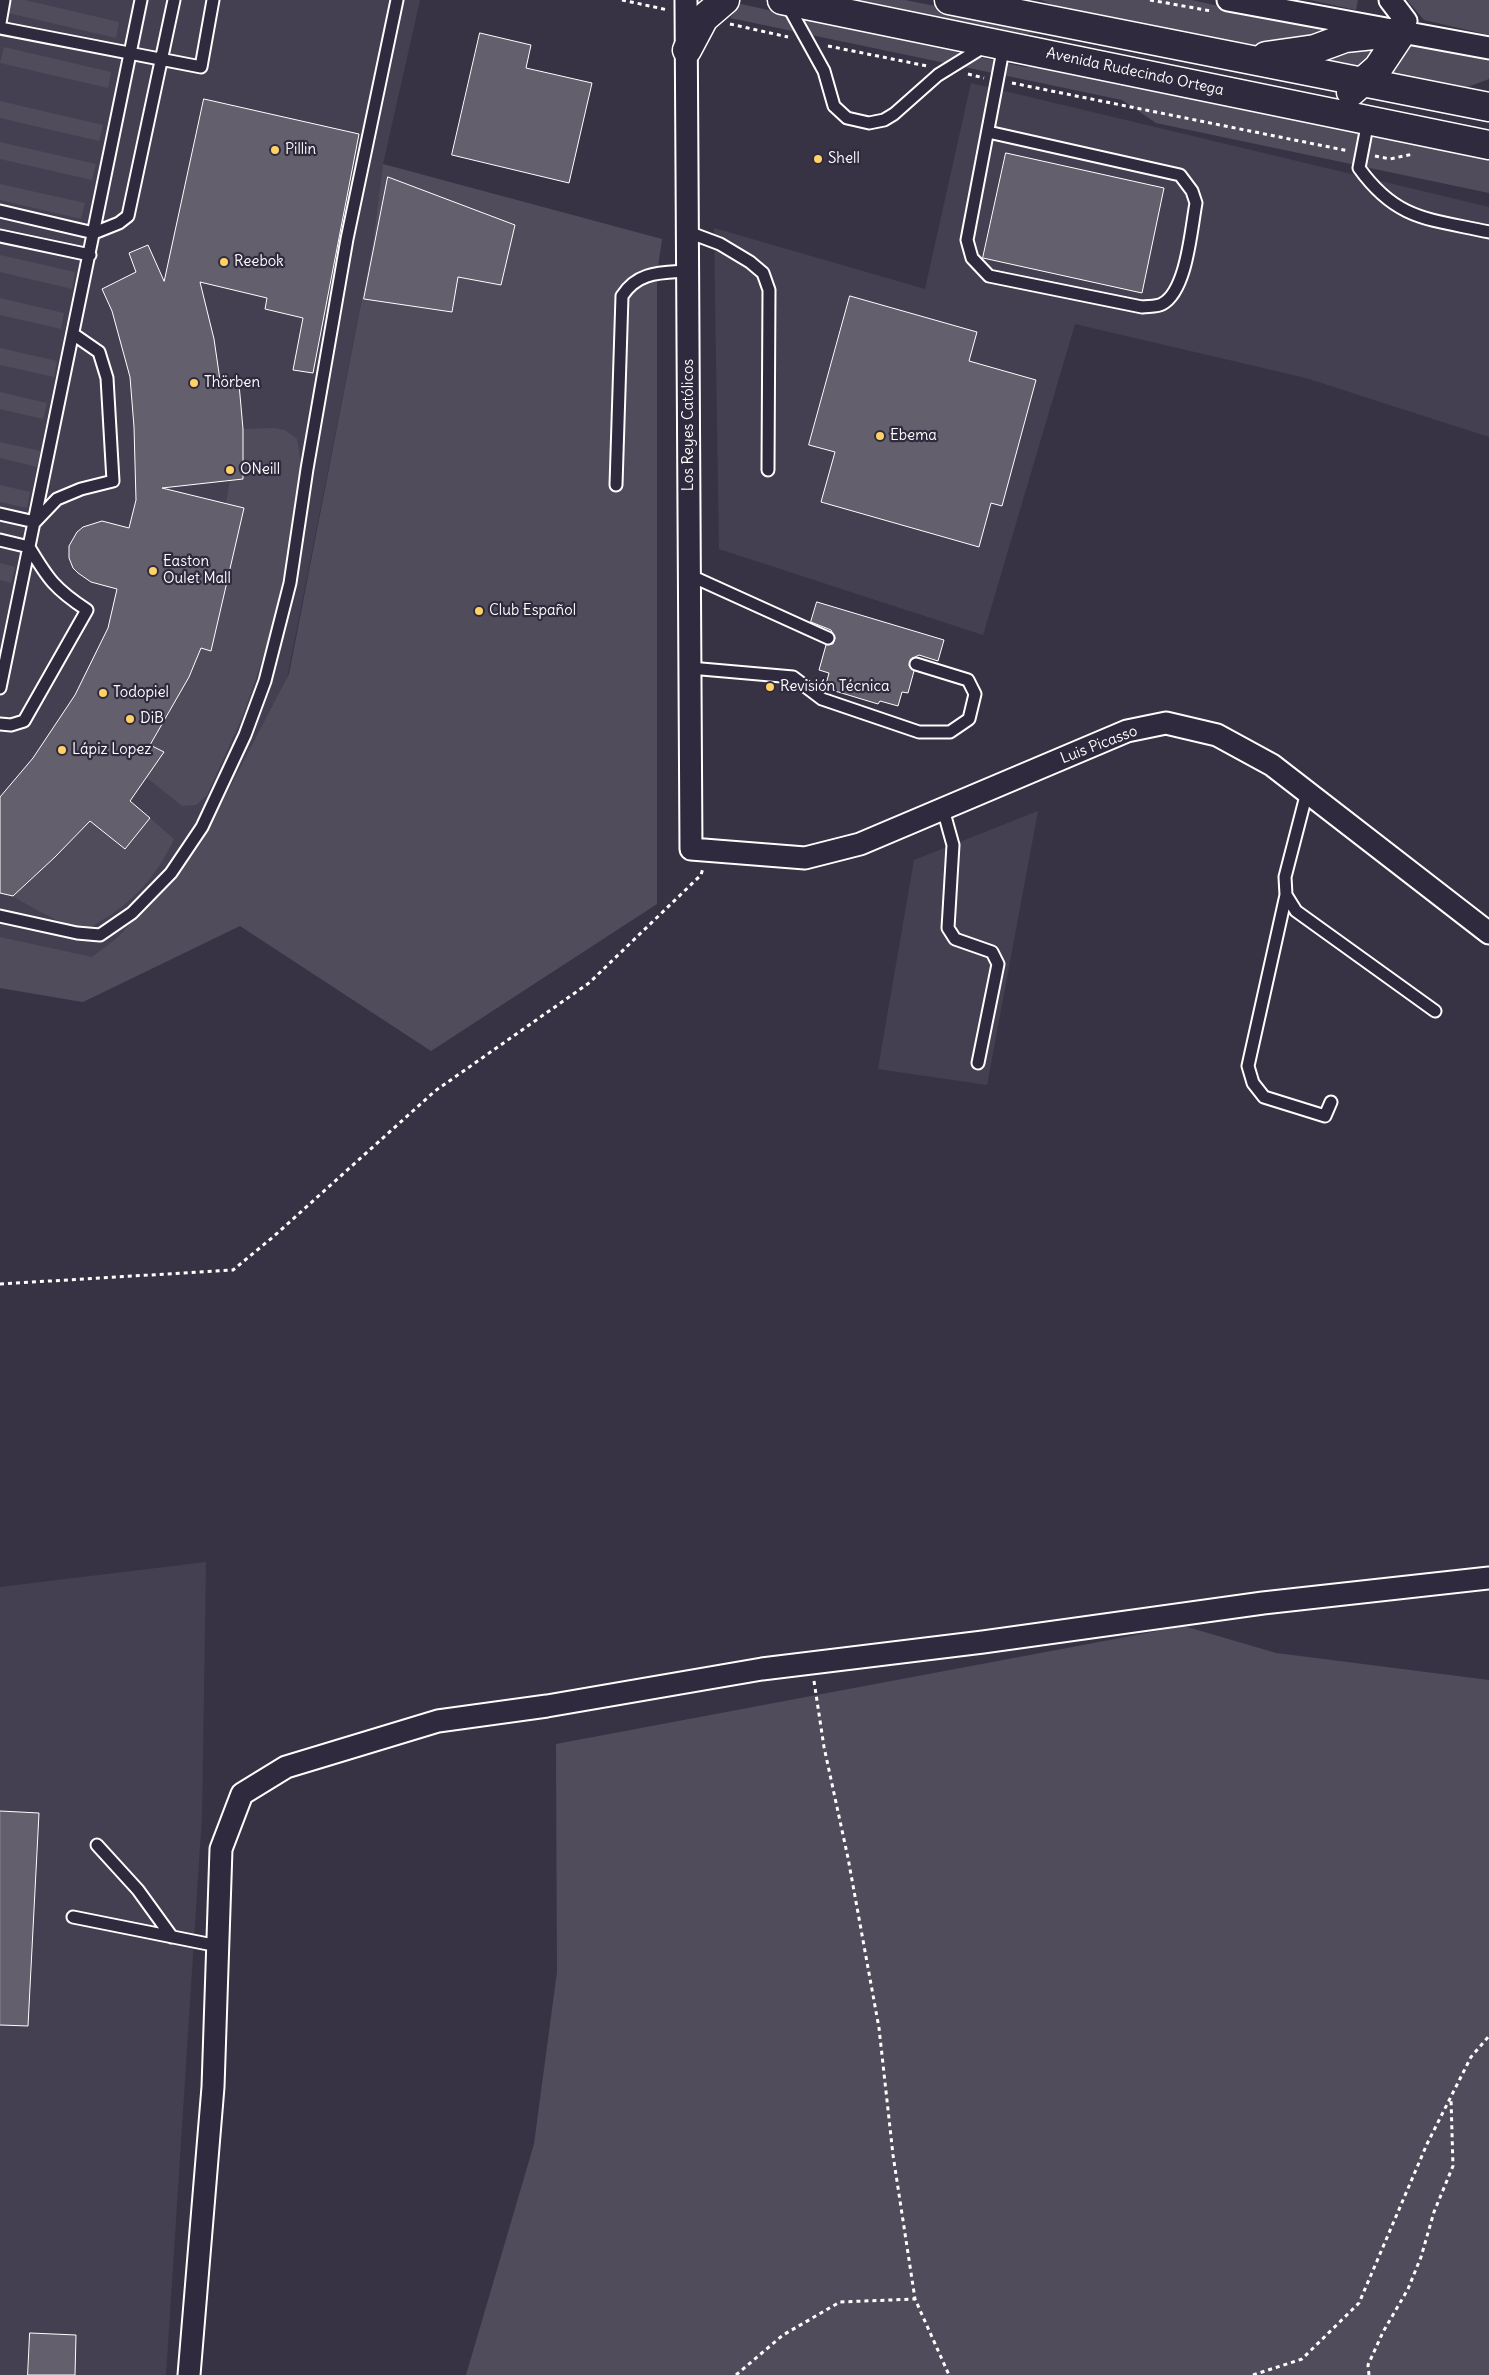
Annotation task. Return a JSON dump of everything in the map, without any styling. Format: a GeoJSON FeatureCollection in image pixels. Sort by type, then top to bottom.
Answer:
{"type":"FeatureCollection","features":[{"type":"Feature","properties":{"kind":"main road"},"geometry":{"type":"LineString","coordinates":[[687,50],[692,11],[725,0]]}},
{"type":"Feature","properties":{"kind":"main road","name":"Avenida Rudecindo Ortega"},"geometry":{"type":"LineString","coordinates":[[784,0],[1489,145]]}},
{"type":"Feature","properties":{"kind":"main road"},"geometry":{"type":"LineString","coordinates":[[949,0],[1489,107]]}},
{"type":"Feature","properties":{"kind":"main road"},"geometry":{"type":"LineString","coordinates":[[1009,0],[1050,21]]}},
{"type":"Feature","properties":{"kind":"main road"},"geometry":{"type":"LineString","coordinates":[[1231,57],[1288,54],[1345,38],[1402,32]]}},
{"type":"Feature","properties":{"kind":"main road"},"geometry":{"type":"LineString","coordinates":[[1311,108],[1334,102],[1364,83],[1378,68],[1402,32]]}},
{"type":"Feature","properties":{"kind":"street"},"geometry":{"type":"LineString","coordinates":[[1390,0],[1406,20],[1402,32]]}},
{"type":"Feature","properties":{"kind":"street"},"geometry":{"type":"LineString","coordinates":[[1234,1],[1489,48]]}},
{"type":"Feature","properties":{"kind":"street","name":"Los Reyes Católicos"},"geometry":{"type":"LineString","coordinates":[[687,50],[691,849]]}},
{"type":"Feature","properties":{"kind":"street","name":"Luis Picasso"},"geometry":{"type":"LineString","coordinates":[[691,849],[805,858],[860,844],[1127,731],[1166,723],[1217,735],[1272,765],[1489,933]]}},
{"type":"Feature","properties":{"kind":"street"},"geometry":{"type":"LineString","coordinates":[[189,2375],[213,2087],[221,1849],[242,1794],[286,1767],[438,1721],[547,1706],[762,1669],[983,1642],[1263,1603],[1442,1585],[1489,1578]]}},
{"type":"Feature","properties":{"kind":"lane"},"geometry":{"type":"LineString","coordinates":[[0,23],[4,0]]}},
{"type":"Feature","properties":{"kind":"lane"},"geometry":{"type":"LineString","coordinates":[[0,688],[141,0]]}},
{"type":"Feature","properties":{"kind":"lane"},"geometry":{"type":"LineString","coordinates":[[0,211],[94,233],[119,223],[128,216],[174,0]]}},
{"type":"Feature","properties":{"kind":"lane"},"geometry":{"type":"LineString","coordinates":[[0,28],[201,67],[213,0]]}},
{"type":"Feature","properties":{"kind":"lane"},"geometry":{"type":"LineString","coordinates":[[0,916],[77,933],[100,935],[132,913],[171,873],[202,828],[245,735],[265,681],[290,582],[307,468],[347,238],[397,0]]}},
{"type":"Feature","properties":{"kind":"lane"},"geometry":{"type":"LineString","coordinates":[[784,0],[824,71],[834,106],[847,118],[854,120],[869,122],[889,117],[946,70],[998,44],[998,80],[967,240],[972,258],[989,276],[1142,307],[1161,305],[1171,296],[1180,284],[1196,203],[1192,191],[1180,175],[988,132]]}},
{"type":"Feature","properties":{"kind":"lane"},"geometry":{"type":"LineString","coordinates":[[1368,121],[1359,168],[1370,183],[1395,206],[1423,219],[1489,232]]}},
{"type":"Feature","properties":{"kind":"lane"},"geometry":{"type":"LineString","coordinates":[[688,232],[728,248],[763,273],[769,290],[768,470]]}},
{"type":"Feature","properties":{"kind":"lane"},"geometry":{"type":"LineString","coordinates":[[0,236],[90,255]]}},
{"type":"Feature","properties":{"kind":"lane"},"geometry":{"type":"LineString","coordinates":[[616,485],[622,296],[627,288],[642,276],[688,271]]}},
{"type":"Feature","properties":{"kind":"lane"},"geometry":{"type":"LineString","coordinates":[[35,522],[57,500],[81,490],[113,481],[107,378],[99,352],[73,334]]}},
{"type":"Feature","properties":{"kind":"lane"},"geometry":{"type":"LineString","coordinates":[[0,514],[35,522]]}},
{"type":"Feature","properties":{"kind":"lane"},"geometry":{"type":"LineString","coordinates":[[0,540],[29,547],[43,571],[61,593],[87,610],[24,721],[11,726],[0,724]]}},
{"type":"Feature","properties":{"kind":"lane"},"geometry":{"type":"LineString","coordinates":[[689,574],[828,638]]}},
{"type":"Feature","properties":{"kind":"lane"},"geometry":{"type":"LineString","coordinates":[[690,668],[793,677],[822,699],[919,732],[950,732],[969,719],[976,694],[968,680],[916,664]]}},
{"type":"Feature","properties":{"kind":"lane"},"geometry":{"type":"LineString","coordinates":[[1307,792],[1284,877],[1286,895],[1248,1066],[1253,1083],[1264,1097],[1325,1116],[1331,1102]]}},
{"type":"Feature","properties":{"kind":"lane"},"geometry":{"type":"LineString","coordinates":[[943,809],[953,845],[948,928],[955,939],[992,952],[998,964],[978,1062]]}},
{"type":"Feature","properties":{"kind":"lane"},"geometry":{"type":"LineString","coordinates":[[1286,895],[1296,911],[1435,1011]]}},
{"type":"Feature","properties":{"kind":"lane"},"geometry":{"type":"LineString","coordinates":[[97,1846],[138,1890],[172,1937]]}},
{"type":"Feature","properties":{"kind":"lane"},"geometry":{"type":"LineString","coordinates":[[73,1917],[218,1946]]}},
{"type":"Feature","properties":{"kind":"path"},"geometry":{"type":"LineString","coordinates":[[622,0],[692,11],[808,42],[1362,154],[1390,159],[1417,153]]}},
{"type":"Feature","properties":{"kind":"path"},"geometry":{"type":"LineString","coordinates":[[0,1284],[233,1270],[273,1237],[435,1091],[590,983],[701,875]]}},
{"type":"Feature","properties":{"kind":"path"},"geometry":{"type":"LineString","coordinates":[[812,1663],[824,1747],[848,1858],[879,2028],[894,2155],[915,2299],[949,2375]]}},
{"type":"Feature","properties":{"kind":"path"},"geometry":{"type":"LineString","coordinates":[[1253,2375],[1302,2359],[1359,2303],[1427,2144],[1471,2057],[1489,2036]]}},
{"type":"Feature","properties":{"kind":"path"},"geometry":{"type":"LineString","coordinates":[[1369,2375],[1368,2365],[1383,2332],[1408,2289],[1421,2257],[1434,2212],[1453,2166],[1451,2098]]}},
{"type":"Feature","properties":{"kind":"path"},"geometry":{"type":"LineString","coordinates":[[736,2375],[783,2335],[840,2302],[915,2299]]}},
{"type":"Feature","properties":{"kind":"shaded area"},"geometry":{"type":"Polygon","coordinates":[[[0,0],[420,0],[383,164],[373,242],[257,831],[83,1002],[0,988],[0,0]]]}},
{"type":"Feature","properties":{"kind":"shaded area"},"geometry":{"type":"Polygon","coordinates":[[[11,0],[25,0],[119,22],[116,38],[8,13],[11,0]]]}},
{"type":"Feature","properties":{"kind":"shaded area"},"geometry":{"type":"Polygon","coordinates":[[[839,0],[905,0],[1065,32],[1022,34],[839,0]]]}},
{"type":"Feature","properties":{"kind":"shaded area"},"geometry":{"type":"Polygon","coordinates":[[[1041,0],[1192,0],[1353,37],[1400,43],[1489,61],[1489,79],[1465,88],[1068,12],[1041,0]]]}},
{"type":"Feature","properties":{"kind":"shaded area"},"geometry":{"type":"Polygon","coordinates":[[[1310,0],[1358,0],[1356,10],[1310,0]]]}},
{"type":"Feature","properties":{"kind":"shaded area"},"geometry":{"type":"Polygon","coordinates":[[[1407,0],[1489,0],[1489,35],[1424,20],[1407,0]]]}},
{"type":"Feature","properties":{"kind":"shaded area"},"geometry":{"type":"Polygon","coordinates":[[[741,4],[1024,67],[1046,66],[1489,155],[1489,193],[1156,123],[1122,100],[730,18],[741,4]]]}},
{"type":"Feature","properties":{"kind":"shaded area"},"geometry":{"type":"Polygon","coordinates":[[[4,47],[111,72],[108,88],[0,63],[4,47]]]}},
{"type":"Feature","properties":{"kind":"shaded area"},"geometry":{"type":"Polygon","coordinates":[[[971,83],[1489,207],[1489,437],[1306,378],[1075,324],[983,635],[719,549],[714,228],[925,289],[971,83]]]}},
{"type":"Feature","properties":{"kind":"shaded area"},"geometry":{"type":"Polygon","coordinates":[[[0,101],[103,125],[99,141],[0,118],[0,101]]]}},
{"type":"Feature","properties":{"kind":"shaded area"},"geometry":{"type":"Polygon","coordinates":[[[0,142],[96,164],[92,180],[0,159],[0,142]]]}},
{"type":"Feature","properties":{"kind":"shaded area","name":"Club Español"},"geometry":{"type":"Polygon","coordinates":[[[383,164],[662,239],[657,274],[657,904],[431,1051],[240,926],[83,1002],[0,988],[0,937],[92,957],[117,938],[159,894],[201,843],[289,674],[373,242],[383,164]]]}},
{"type":"Feature","properties":{"kind":"shaded area"},"geometry":{"type":"Polygon","coordinates":[[[0,184],[85,203],[81,219],[0,200],[0,184]]]}},
{"type":"Feature","properties":{"kind":"shaded area"},"geometry":{"type":"Polygon","coordinates":[[[0,255],[75,272],[72,289],[0,272],[0,255]]]}},
{"type":"Feature","properties":{"kind":"shaded area"},"geometry":{"type":"Polygon","coordinates":[[[0,298],[64,313],[61,329],[0,315],[0,298]]]}},
{"type":"Feature","properties":{"kind":"shaded area"},"geometry":{"type":"Polygon","coordinates":[[[0,348],[57,361],[54,377],[0,365],[0,348]]]}},
{"type":"Feature","properties":{"kind":"shaded area"},"geometry":{"type":"Polygon","coordinates":[[[0,392],[47,403],[43,419],[0,409],[0,392]]]}},
{"type":"Feature","properties":{"kind":"shaded area"},"geometry":{"type":"Polygon","coordinates":[[[273,428],[285,430],[297,439],[301,463],[285,568],[272,631],[244,713],[207,795],[196,805],[182,806],[146,777],[164,752],[150,745],[189,677],[201,648],[211,650],[244,508],[226,503],[230,480],[243,479],[243,429],[273,428]]]}},
{"type":"Feature","properties":{"kind":"shaded area"},"geometry":{"type":"Polygon","coordinates":[[[0,442],[41,451],[37,467],[0,458],[0,442]]]}},
{"type":"Feature","properties":{"kind":"shaded area"},"geometry":{"type":"Polygon","coordinates":[[[0,485],[30,492],[27,508],[0,502],[0,485]]]}},
{"type":"Feature","properties":{"kind":"shaded area"},"geometry":{"type":"Polygon","coordinates":[[[0,563],[15,567],[11,583],[0,580],[0,563]]]}},
{"type":"Feature","properties":{"kind":"shaded area"},"geometry":{"type":"Polygon","coordinates":[[[1038,811],[987,1085],[878,1069],[914,860],[1038,811]]]}},
{"type":"Feature","properties":{"kind":"shaded area"},"geometry":{"type":"Polygon","coordinates":[[[150,818],[174,839],[168,852],[152,876],[133,897],[123,906],[91,927],[85,929],[70,925],[13,896],[90,821],[150,818]]]}},
{"type":"Feature","properties":{"kind":"shaded area"},"geometry":{"type":"Polygon","coordinates":[[[206,1562],[202,1815],[166,2375],[0,2375],[0,1587],[206,1562]]]}},
{"type":"Feature","properties":{"kind":"shaded area"},"geometry":{"type":"Polygon","coordinates":[[[1184,1626],[1276,1653],[1489,1680],[1489,2375],[466,2375],[534,2144],[557,1972],[556,1744],[1184,1626]]]}},
{"type":"Feature","properties":{"kind":"building"},"geometry":{"type":"Polygon","coordinates":[[[480,33],[531,45],[526,68],[592,83],[569,183],[452,155],[480,33]]]}},
{"type":"Feature","properties":{"kind":"building","name":"Easton Oulet Mall"},"geometry":{"type":"Polygon","coordinates":[[[204,99],[359,134],[313,373],[293,370],[303,318],[265,309],[267,298],[200,282],[214,339],[221,387],[239,384],[243,429],[243,479],[162,488],[244,508],[211,651],[201,648],[189,677],[150,745],[164,752],[130,801],[150,818],[125,849],[90,821],[13,896],[0,893],[0,797],[33,758],[75,695],[108,628],[117,589],[91,582],[78,573],[73,568],[69,558],[69,546],[77,532],[83,527],[102,521],[129,528],[136,500],[134,427],[130,377],[112,311],[102,289],[136,272],[129,253],[148,245],[164,281],[204,99]]]}},
{"type":"Feature","properties":{"kind":"building"},"geometry":{"type":"Polygon","coordinates":[[[1006,153],[1164,188],[1142,293],[983,258],[1006,153]]]}},
{"type":"Feature","properties":{"kind":"building"},"geometry":{"type":"Polygon","coordinates":[[[388,177],[515,225],[501,285],[458,277],[452,312],[364,299],[388,177]]]}},
{"type":"Feature","properties":{"kind":"building"},"geometry":{"type":"Polygon","coordinates":[[[850,296],[977,332],[969,361],[1036,380],[1002,506],[991,503],[979,547],[821,502],[835,452],[809,445],[850,296]]]}},
{"type":"Feature","properties":{"kind":"building"},"geometry":{"type":"Polygon","coordinates":[[[817,602],[944,640],[938,661],[919,655],[911,659],[909,666],[914,671],[908,693],[902,692],[898,706],[880,701],[878,704],[825,688],[829,673],[819,670],[826,645],[833,644],[835,638],[831,630],[811,622],[817,602]]]}},
{"type":"Feature","properties":{"kind":"building"},"geometry":{"type":"Polygon","coordinates":[[[0,1811],[39,1813],[28,2026],[0,2025],[0,1811]]]}},
{"type":"Feature","properties":{"kind":"building"},"geometry":{"type":"Polygon","coordinates":[[[30,2333],[76,2335],[75,2375],[28,2375],[30,2333]]]}},
{"type":"Feature","properties":{"kind":"place","name":"Pillin"},"geometry":{"type":"Point","coordinates":[275,150]}},
{"type":"Feature","properties":{"kind":"place","name":"Shell"},"geometry":{"type":"Point","coordinates":[818,159]}},
{"type":"Feature","properties":{"kind":"place","name":"Reebok"},"geometry":{"type":"Point","coordinates":[224,262]}},
{"type":"Feature","properties":{"kind":"place","name":"Thörben"},"geometry":{"type":"Point","coordinates":[194,383]}},
{"type":"Feature","properties":{"kind":"place","name":"Ebema"},"geometry":{"type":"Point","coordinates":[880,436]}},
{"type":"Feature","properties":{"kind":"place","name":"ONeill"},"geometry":{"type":"Point","coordinates":[230,470]}},
{"type":"Feature","properties":{"kind":"place","name":"Easton Oulet Mall"},"geometry":{"type":"Point","coordinates":[153,571]}},
{"type":"Feature","properties":{"kind":"place","name":"Club Español"},"geometry":{"type":"Point","coordinates":[479,611]}},
{"type":"Feature","properties":{"kind":"place","name":"Revisión Técnica"},"geometry":{"type":"Point","coordinates":[770,687]}},
{"type":"Feature","properties":{"kind":"place","name":"Todopiel"},"geometry":{"type":"Point","coordinates":[103,693]}},
{"type":"Feature","properties":{"kind":"place","name":"DiB"},"geometry":{"type":"Point","coordinates":[130,719]}},
{"type":"Feature","properties":{"kind":"place","name":"Lápiz Lopez"},"geometry":{"type":"Point","coordinates":[62,750]}}]}
